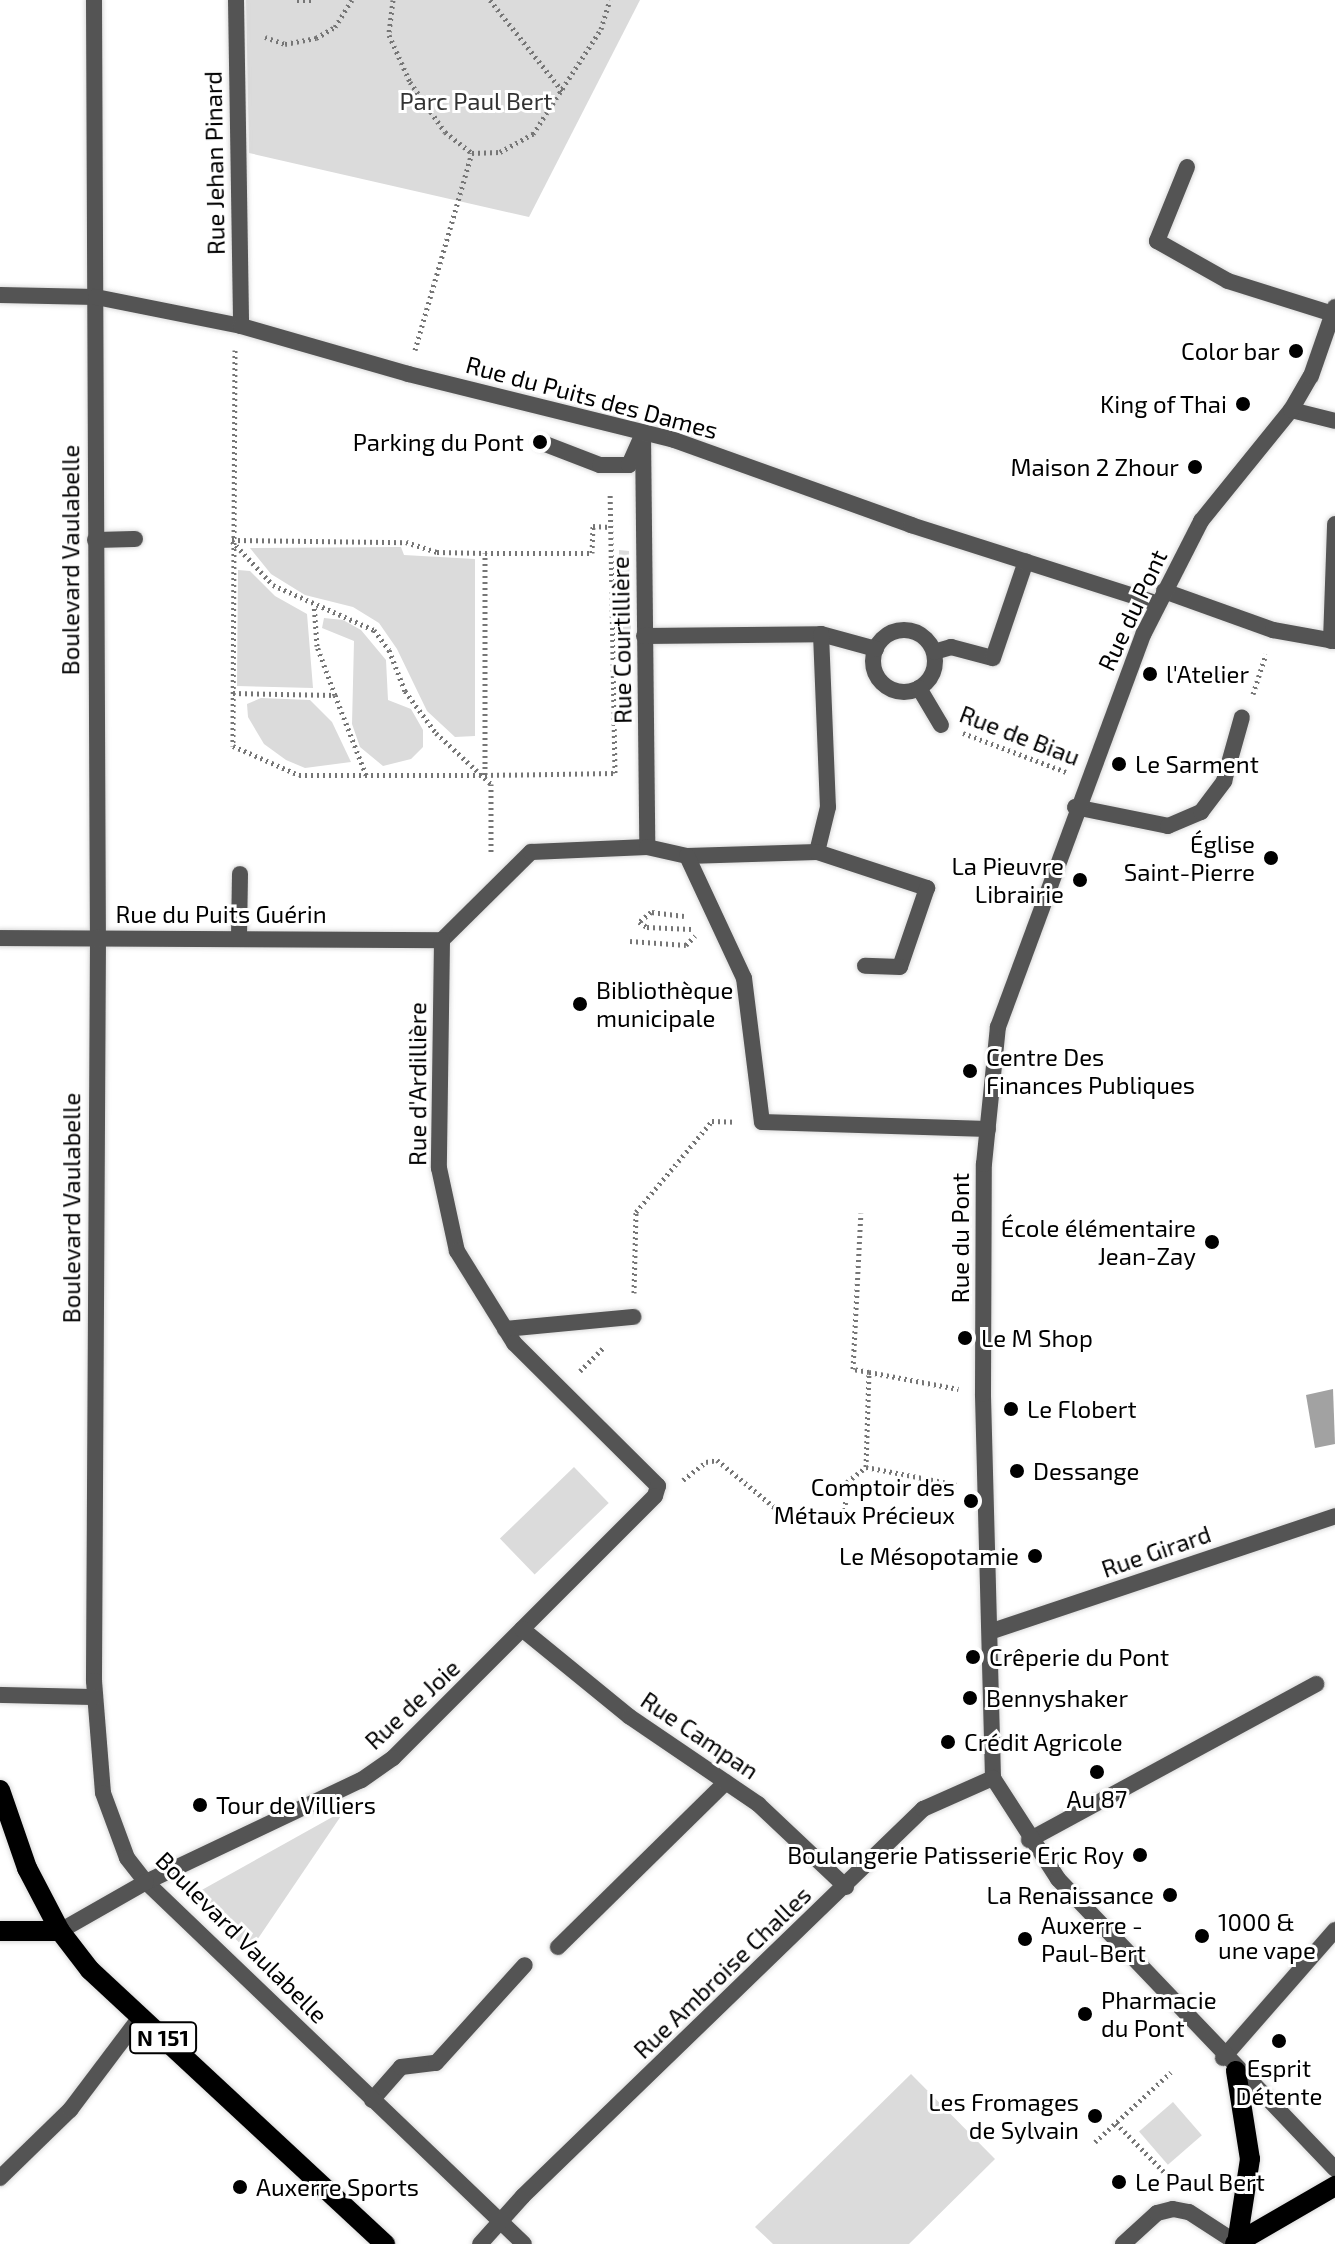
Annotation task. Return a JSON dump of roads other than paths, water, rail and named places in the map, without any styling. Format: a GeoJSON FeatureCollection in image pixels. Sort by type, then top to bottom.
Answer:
{"type":"FeatureCollection","features":[{"type":"Feature","properties":{"kind":"main road","name":"N 151"},"geometry":{"type":"LineString","coordinates":[[0,1790],[3,1817],[60,1931],[90,1970],[385,2244]]}},
{"type":"Feature","properties":{"kind":"main road"},"geometry":{"type":"LineString","coordinates":[[0,1931],[60,1931]]}},
{"type":"Feature","properties":{"kind":"main road"},"geometry":{"type":"LineString","coordinates":[[1230,2064],[1250,2159],[1236,2243]]}},
{"type":"Feature","properties":{"kind":"main road"},"geometry":{"type":"LineString","coordinates":[[1236,2243],[1335,2186]]}},
{"type":"Feature","properties":{"kind":"street","name":"Boulevard Vaulabelle"},"geometry":{"type":"LineString","coordinates":[[94,0],[98,937],[95,1697],[103,1793],[127,1858],[146,1882],[524,2244]]}},
{"type":"Feature","properties":{"kind":"street","name":"Rue Jehan Pinard"},"geometry":{"type":"LineString","coordinates":[[236,0],[241,326]]}},
{"type":"Feature","properties":{"kind":"street"},"geometry":{"type":"LineString","coordinates":[[1187,167],[1157,241],[1228,281],[1334,310]]}},
{"type":"Feature","properties":{"kind":"street","name":"Rue du Puits des Dames"},"geometry":{"type":"LineString","coordinates":[[0,295],[96,297],[241,326],[408,374],[643,433],[1026,561],[1273,630],[1333,641]]}},
{"type":"Feature","properties":{"kind":"street","name":"Rue du Pont"},"geometry":{"type":"LineString","coordinates":[[1334,310],[1311,376],[1291,410],[1201,521],[1161,597],[1075,807],[998,1027],[988,1129],[983,1394],[992,1631],[993,1778],[1029,1840],[1058,1879],[1230,2064],[1335,2169]]}},
{"type":"Feature","properties":{"kind":"street"},"geometry":{"type":"LineString","coordinates":[[1291,410],[1335,421]]}},
{"type":"Feature","properties":{"kind":"street"},"geometry":{"type":"LineString","coordinates":[[540,442],[600,465],[629,465],[643,433]]}},
{"type":"Feature","properties":{"kind":"street","name":"Rue Courtillière"},"geometry":{"type":"LineString","coordinates":[[643,433],[647,847]]}},
{"type":"Feature","properties":{"kind":"street"},"geometry":{"type":"LineString","coordinates":[[1333,641],[1335,524]]}},
{"type":"Feature","properties":{"kind":"street"},"geometry":{"type":"LineString","coordinates":[[95,540],[135,539]]}},
{"type":"Feature","properties":{"kind":"street"},"geometry":{"type":"LineString","coordinates":[[934,652],[951,647],[993,658],[1026,561]]}},
{"type":"Feature","properties":{"kind":"street"},"geometry":{"type":"LineString","coordinates":[[906,630],[924,637],[934,652],[933,673],[919,688],[901,692],[883,684],[874,667],[876,649],[888,634],[906,630]]}},
{"type":"Feature","properties":{"kind":"street"},"geometry":{"type":"LineString","coordinates":[[817,852],[828,807],[821,634]]}},
{"type":"Feature","properties":{"kind":"street"},"geometry":{"type":"LineString","coordinates":[[644,636],[821,634],[876,649]]}},
{"type":"Feature","properties":{"kind":"street"},"geometry":{"type":"LineString","coordinates":[[919,688],[941,725]]}},
{"type":"Feature","properties":{"kind":"street"},"geometry":{"type":"LineString","coordinates":[[1075,807],[1168,826],[1201,812],[1224,781],[1242,717]]}},
{"type":"Feature","properties":{"kind":"street"},"geometry":{"type":"LineString","coordinates":[[442,940],[531,852],[647,847],[687,856],[817,852],[927,888],[900,967],[865,966]]}},
{"type":"Feature","properties":{"kind":"street"},"geometry":{"type":"LineString","coordinates":[[687,856],[744,978],[762,1122],[988,1129]]}},
{"type":"Feature","properties":{"kind":"street"},"geometry":{"type":"LineString","coordinates":[[239,937],[240,874]]}},
{"type":"Feature","properties":{"kind":"street","name":"Rue du Puits Guérin"},"geometry":{"type":"LineString","coordinates":[[0,938],[442,940]]}},
{"type":"Feature","properties":{"kind":"street","name":"Rue d'Ardillière"},"geometry":{"type":"LineString","coordinates":[[442,940],[439,1168],[457,1251],[505,1329],[658,1486]]}},
{"type":"Feature","properties":{"kind":"street"},"geometry":{"type":"LineString","coordinates":[[505,1329],[633,1317]]}},
{"type":"Feature","properties":{"kind":"street","name":"Rue de Joie"},"geometry":{"type":"LineString","coordinates":[[60,1931],[146,1882],[361,1780],[393,1758],[655,1496],[658,1486]]}},
{"type":"Feature","properties":{"kind":"street","name":"Rue Girard"},"geometry":{"type":"LineString","coordinates":[[992,1631],[1335,1516]]}},
{"type":"Feature","properties":{"kind":"street","name":"Rue Campan"},"geometry":{"type":"LineString","coordinates":[[522,1629],[592,1689],[758,1804],[846,1887]]}},
{"type":"Feature","properties":{"kind":"street"},"geometry":{"type":"LineString","coordinates":[[1029,1840],[1316,1684]]}},
{"type":"Feature","properties":{"kind":"street"},"geometry":{"type":"LineString","coordinates":[[0,1695],[95,1697]]}},
{"type":"Feature","properties":{"kind":"street","name":"Rue Ambroise Challes"},"geometry":{"type":"LineString","coordinates":[[480,2244],[499,2221],[923,1809],[993,1778]]}},
{"type":"Feature","properties":{"kind":"street"},"geometry":{"type":"LineString","coordinates":[[558,1947],[726,1782]]}},
{"type":"Feature","properties":{"kind":"street"},"geometry":{"type":"LineString","coordinates":[[1230,2064],[1335,1930]]}},
{"type":"Feature","properties":{"kind":"street"},"geometry":{"type":"LineString","coordinates":[[372,2100],[401,2067],[436,2063],[525,1965]]}},
{"type":"Feature","properties":{"kind":"street"},"geometry":{"type":"LineString","coordinates":[[0,2178],[70,2110],[140,2017]]}},
{"type":"Feature","properties":{"kind":"street"},"geometry":{"type":"LineString","coordinates":[[1123,2244],[1157,2213],[1173,2209],[1189,2212],[1236,2243]]}},
{"type":"Feature","properties":{"kind":"place","name":"Color bar"},"geometry":{"type":"Point","coordinates":[1296,351]}},
{"type":"Feature","properties":{"kind":"place","name":"King of Thai"},"geometry":{"type":"Point","coordinates":[1243,404]}},
{"type":"Feature","properties":{"kind":"place","name":"Parking du Pont"},"geometry":{"type":"Point","coordinates":[540,442]}},
{"type":"Feature","properties":{"kind":"place","name":"Maison 2 Zhour"},"geometry":{"type":"Point","coordinates":[1195,467]}},
{"type":"Feature","properties":{"kind":"place","name":"l'Atelier"},"geometry":{"type":"Point","coordinates":[1150,674]}},
{"type":"Feature","properties":{"kind":"place","name":"Le Sarment"},"geometry":{"type":"Point","coordinates":[1119,764]}},
{"type":"Feature","properties":{"kind":"place","name":"Église Saint-Pierre"},"geometry":{"type":"Point","coordinates":[1271,858]}},
{"type":"Feature","properties":{"kind":"place","name":"La Pieuvre Librairie"},"geometry":{"type":"Point","coordinates":[1080,880]}},
{"type":"Feature","properties":{"kind":"place","name":"Bibliothèque municipale"},"geometry":{"type":"Point","coordinates":[580,1004]}},
{"type":"Feature","properties":{"kind":"place","name":"Centre Des Finances Publiques"},"geometry":{"type":"Point","coordinates":[970,1071]}},
{"type":"Feature","properties":{"kind":"place","name":"École élémentaire Jean-Zay"},"geometry":{"type":"Point","coordinates":[1212,1242]}},
{"type":"Feature","properties":{"kind":"place","name":"Le M Shop"},"geometry":{"type":"Point","coordinates":[965,1338]}},
{"type":"Feature","properties":{"kind":"place","name":"Le Flobert"},"geometry":{"type":"Point","coordinates":[1011,1409]}},
{"type":"Feature","properties":{"kind":"place","name":"Dessange"},"geometry":{"type":"Point","coordinates":[1017,1471]}},
{"type":"Feature","properties":{"kind":"place","name":"Comptoir des Métaux Précieux"},"geometry":{"type":"Point","coordinates":[971,1501]}},
{"type":"Feature","properties":{"kind":"place","name":"Le Mésopotamie"},"geometry":{"type":"Point","coordinates":[1035,1556]}},
{"type":"Feature","properties":{"kind":"place","name":"Crêperie du Pont"},"geometry":{"type":"Point","coordinates":[973,1657]}},
{"type":"Feature","properties":{"kind":"place","name":"Bennyshaker"},"geometry":{"type":"Point","coordinates":[970,1698]}},
{"type":"Feature","properties":{"kind":"place","name":"Crédit Agricole"},"geometry":{"type":"Point","coordinates":[948,1742]}},
{"type":"Feature","properties":{"kind":"place","name":"Au 87"},"geometry":{"type":"Point","coordinates":[1097,1772]}},
{"type":"Feature","properties":{"kind":"place","name":"Tour de Villiers"},"geometry":{"type":"Point","coordinates":[200,1805]}},
{"type":"Feature","properties":{"kind":"place","name":"Boulangerie Patisserie Eric Roy"},"geometry":{"type":"Point","coordinates":[1140,1855]}},
{"type":"Feature","properties":{"kind":"place","name":"La Renaissance"},"geometry":{"type":"Point","coordinates":[1170,1895]}},
{"type":"Feature","properties":{"kind":"place","name":"1000 & une vape"},"geometry":{"type":"Point","coordinates":[1202,1936]}},
{"type":"Feature","properties":{"kind":"place","name":"Auxerre - Paul-Bert"},"geometry":{"type":"Point","coordinates":[1025,1939]}},
{"type":"Feature","properties":{"kind":"place","name":"Pharmacie du Pont"},"geometry":{"type":"Point","coordinates":[1085,2014]}},
{"type":"Feature","properties":{"kind":"place","name":"Esprit Détente"},"geometry":{"type":"Point","coordinates":[1279,2041]}},
{"type":"Feature","properties":{"kind":"place","name":"Les Fromages de Sylvain"},"geometry":{"type":"Point","coordinates":[1095,2116]}},
{"type":"Feature","properties":{"kind":"place","name":"Le Paul Bert"},"geometry":{"type":"Point","coordinates":[1119,2182]}},
{"type":"Feature","properties":{"kind":"place","name":"Auxerre Sports"},"geometry":{"type":"Point","coordinates":[240,2187]}},
{"type":"Feature","properties":{"kind":"park label","name":"Parc Paul Bert"},"geometry":{"type":"Point","coordinates":[476,101]}}]}
